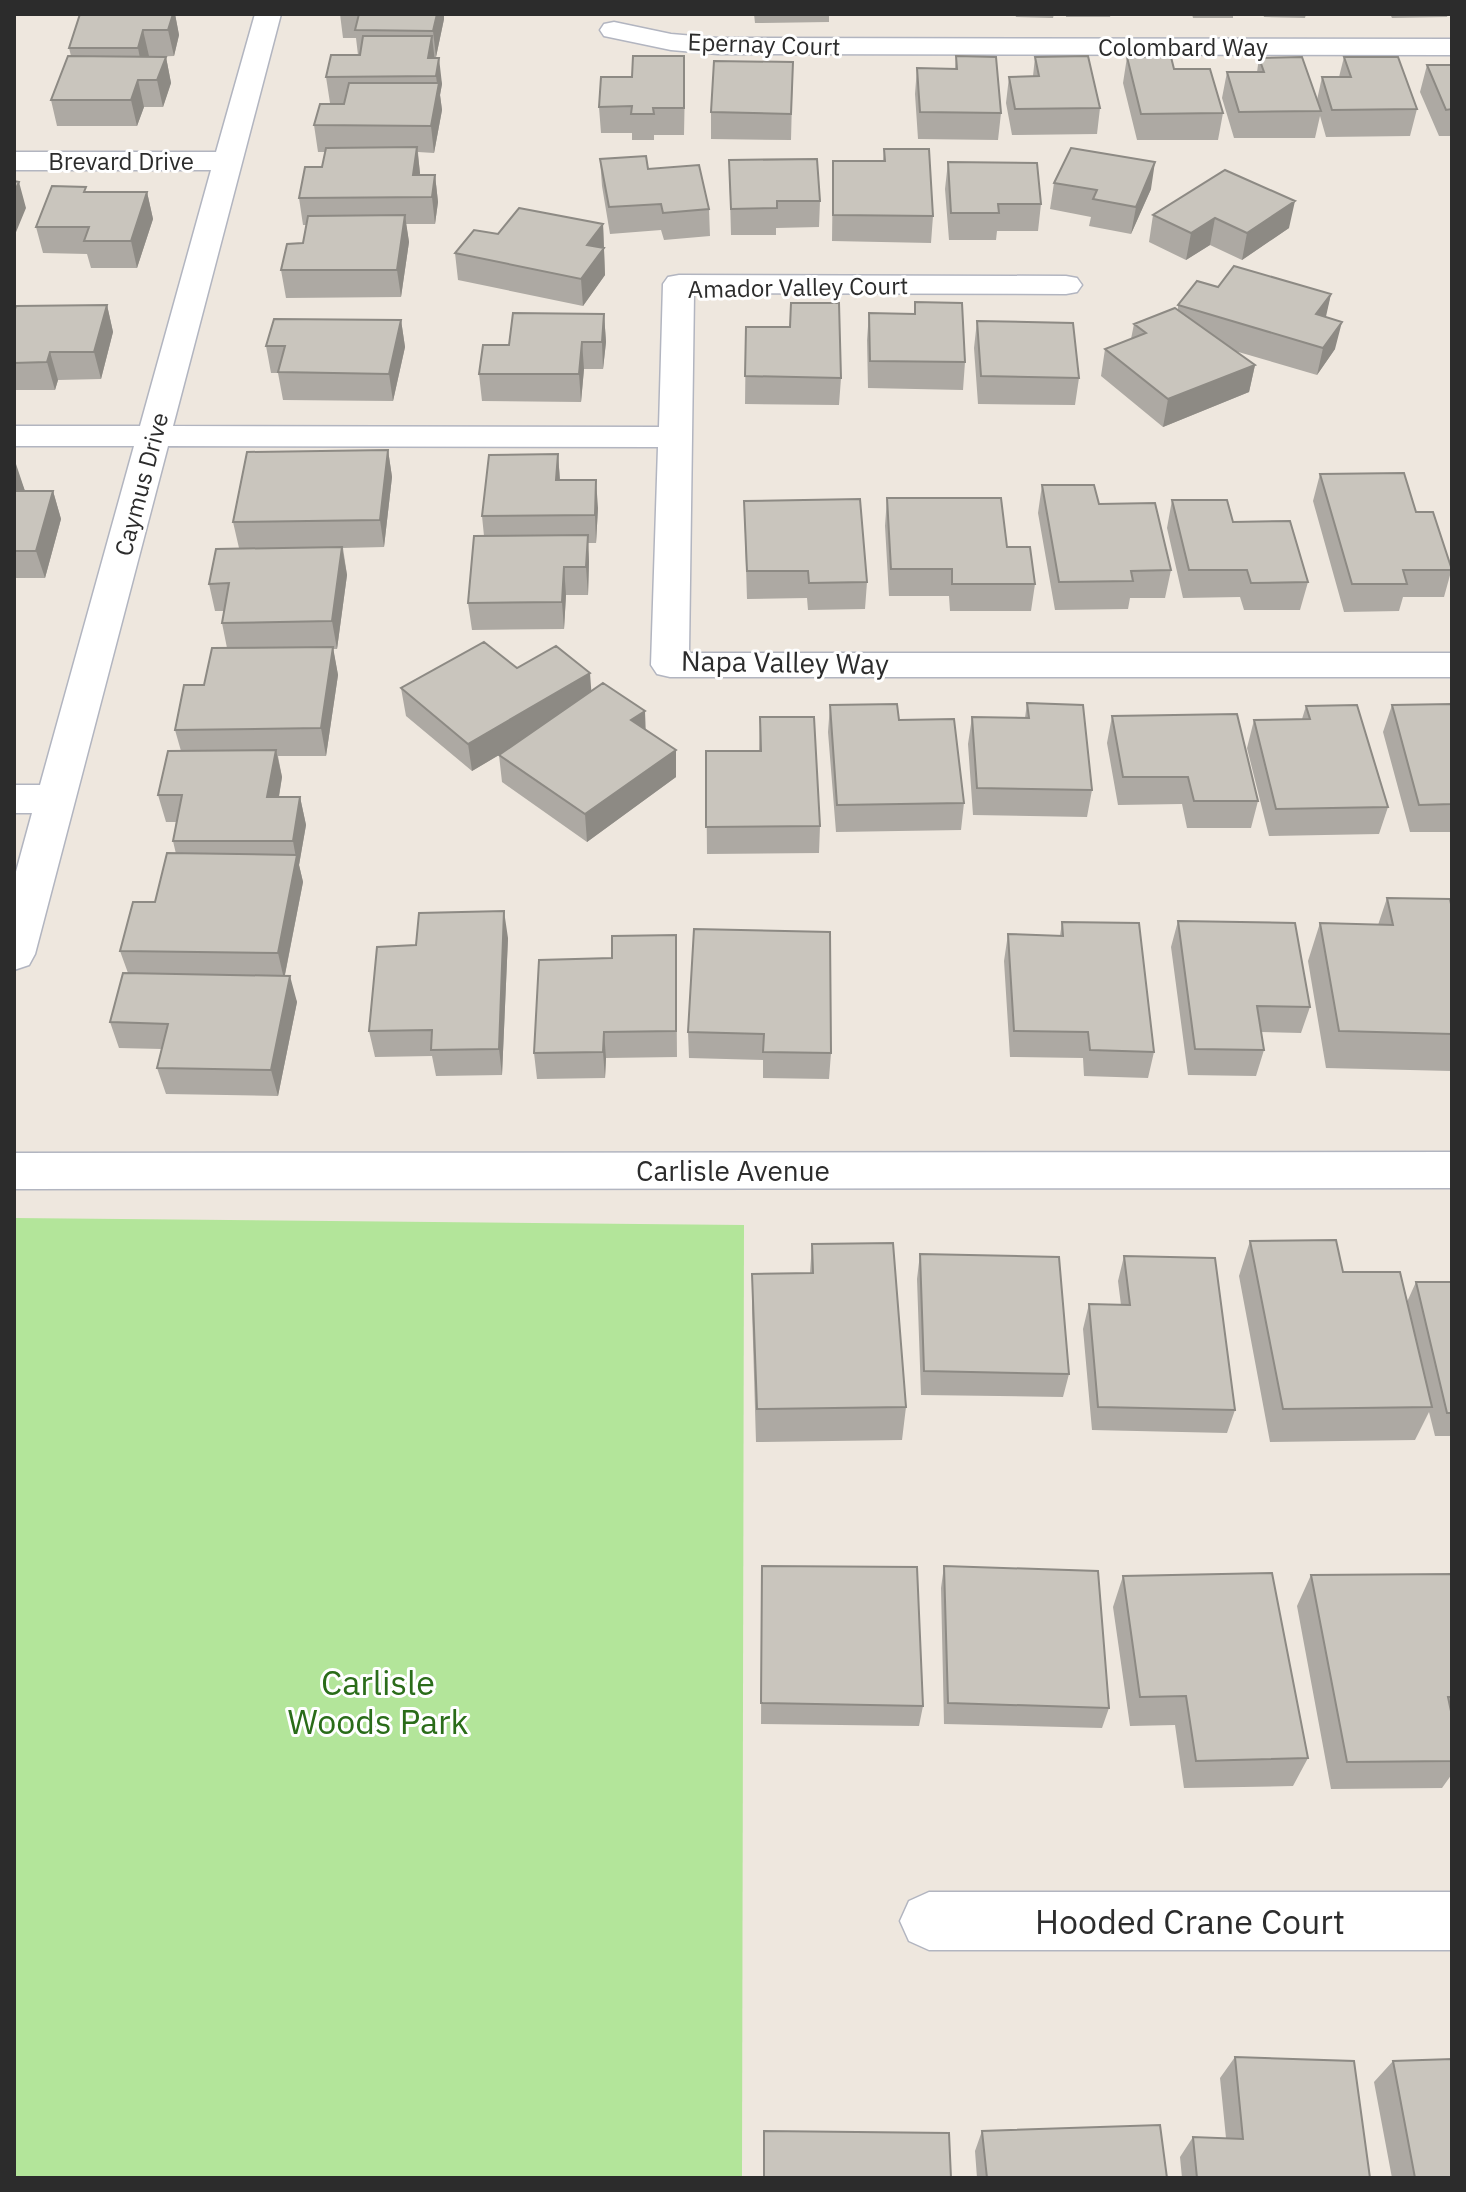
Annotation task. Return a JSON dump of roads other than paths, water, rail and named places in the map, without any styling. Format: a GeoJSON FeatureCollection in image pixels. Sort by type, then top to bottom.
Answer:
{"type":"FeatureCollection","features":[{"type":"Feature","properties":{"kind":"street","name":"Caymus Drive"},"geometry":{"type":"LineString","coordinates":[[14,954],[268,14]]}},
{"type":"Feature","properties":{"kind":"street","name":"Epernay Court"},"geometry":{"type":"LineString","coordinates":[[614,30],[671,42],[718,46],[913,36]]}},
{"type":"Feature","properties":{"kind":"street","name":"Colombard Way"},"geometry":{"type":"LineString","coordinates":[[913,36],[1452,47]]}},
{"type":"Feature","properties":{"kind":"street","name":"Brevard Drive"},"geometry":{"type":"LineString","coordinates":[[14,161],[228,161]]}},
{"type":"Feature","properties":{"kind":"street","name":"Amador Valley Court"},"geometry":{"type":"LineString","coordinates":[[674,437],[679,284],[1066,285]]}},
{"type":"Feature","properties":{"kind":"street"},"geometry":{"type":"LineString","coordinates":[[14,436],[674,437]]}},
{"type":"Feature","properties":{"kind":"street","name":"Napa Valley Way"},"geometry":{"type":"LineString","coordinates":[[674,437],[670,665],[1452,665]]}},
{"type":"Feature","properties":{"kind":"street"},"geometry":{"type":"LineString","coordinates":[[14,799],[56,799]]}},
{"type":"Feature","properties":{"kind":"street","name":"Carlisle Avenue"},"geometry":{"type":"LineString","coordinates":[[14,1171],[1452,1170]]}},
{"type":"Feature","properties":{"kind":"street","name":"Hooded Crane Court"},"geometry":{"type":"LineString","coordinates":[[929,1921],[1452,1921]]}},
{"type":"Feature","properties":{"kind":"park label","name":"Carlisle Woods Park"},"geometry":{"type":"Point","coordinates":[378,1702]}}]}
